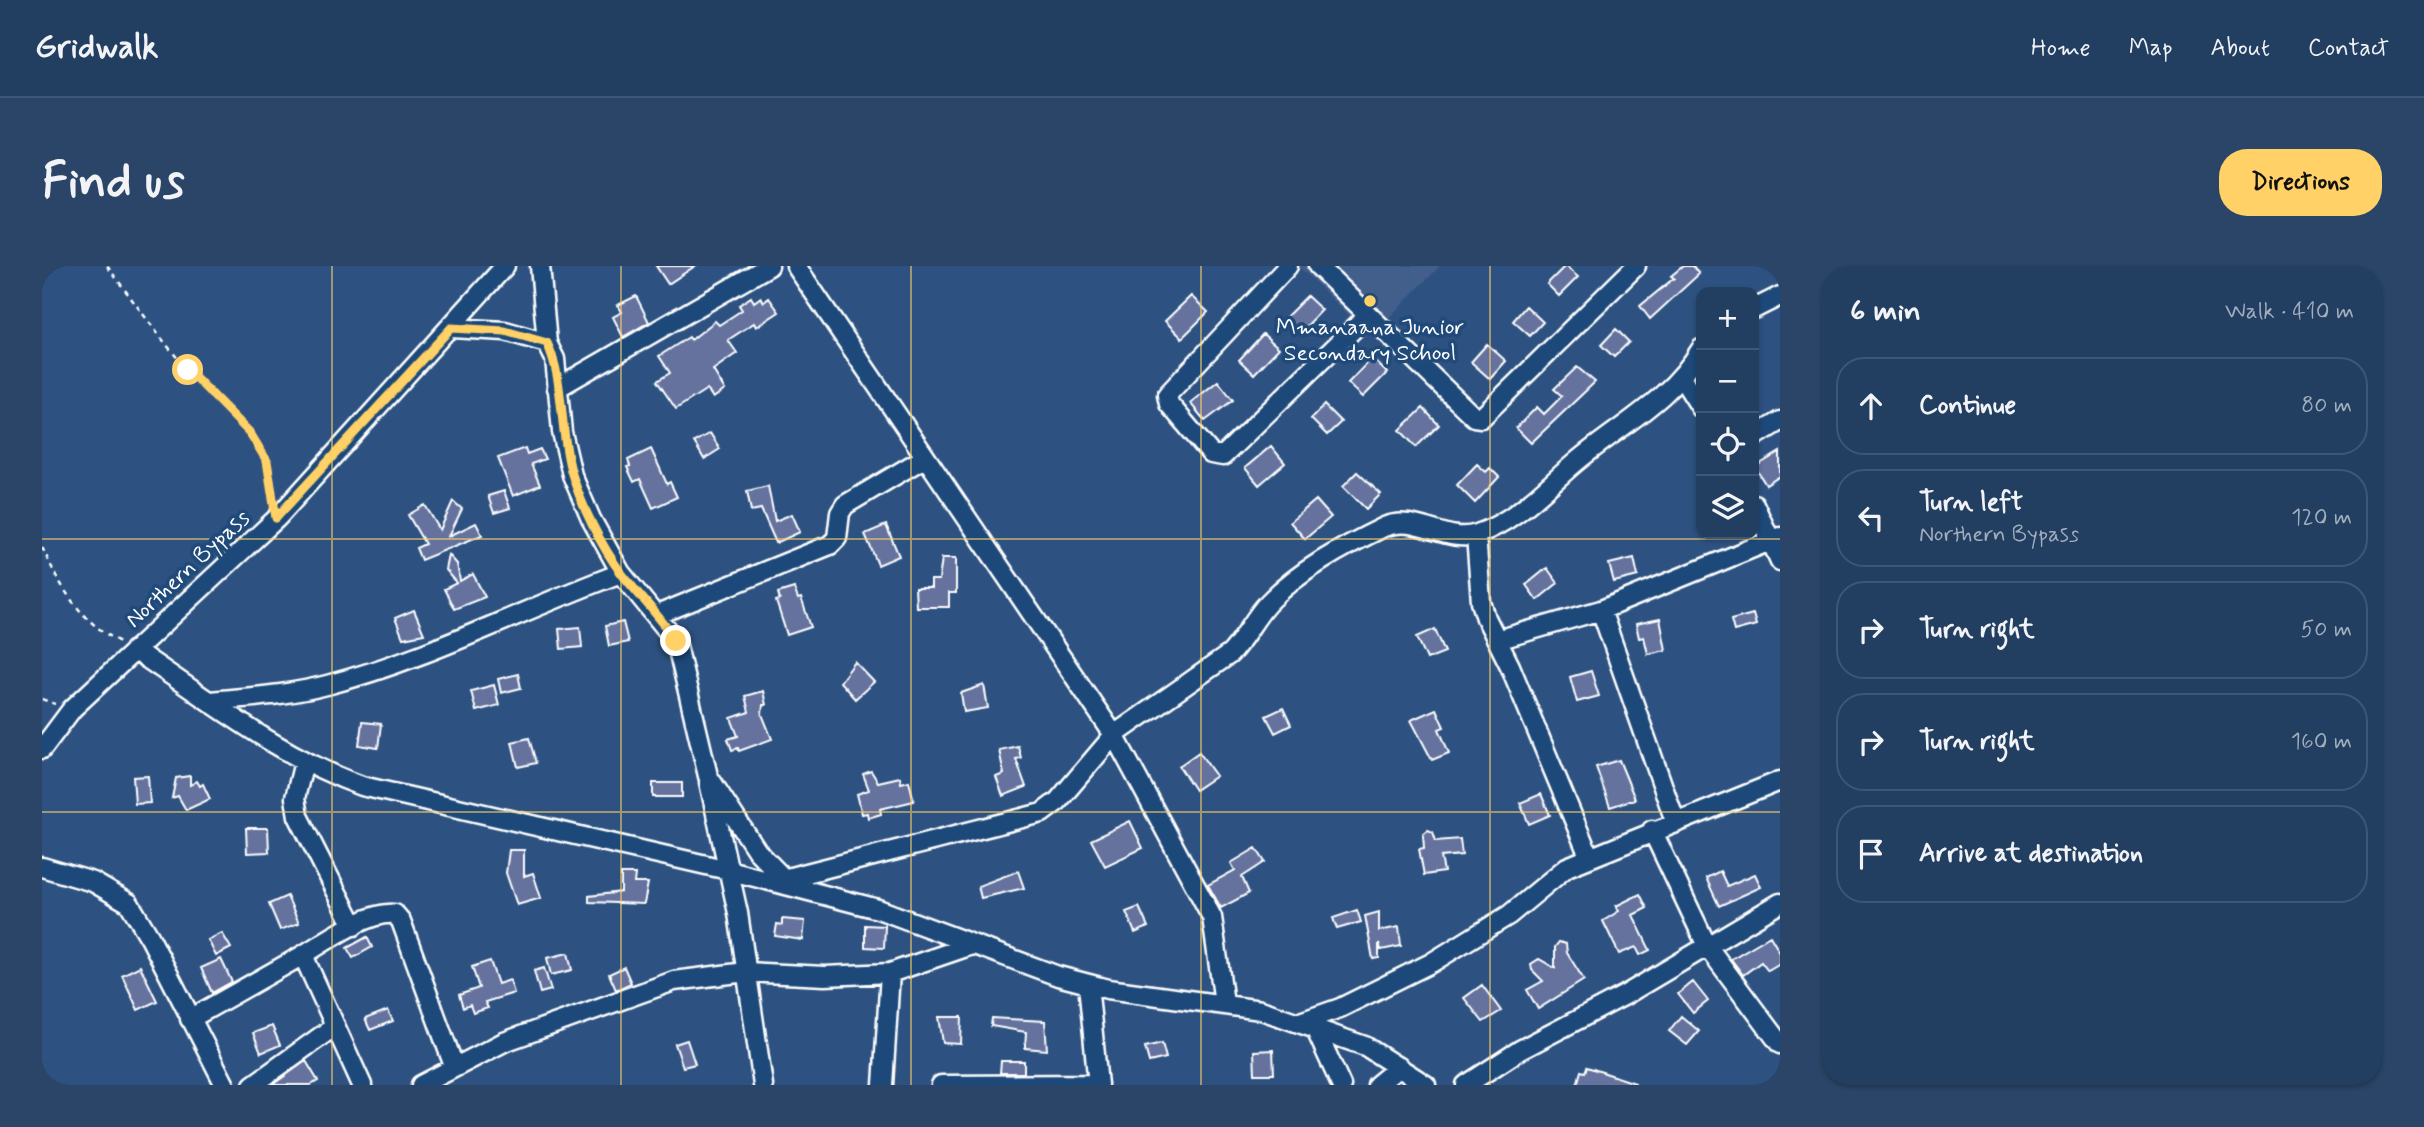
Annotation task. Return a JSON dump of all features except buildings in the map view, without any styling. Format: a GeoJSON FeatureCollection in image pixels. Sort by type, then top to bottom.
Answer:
{"type":"FeatureCollection","features":[{"type":"Feature","properties":{"kind":"street","name":"Northern Bypass"},"geometry":{"type":"LineString","coordinates":[[42,749],[72,709],[276,518],[505,266]]}},
{"type":"Feature","properties":{"kind":"street"},"geometry":{"type":"LineString","coordinates":[[540,266],[547,343],[555,359],[557,388],[572,475],[590,519],[621,573],[676,641],[682,660],[738,913],[763,1085]]}},
{"type":"Feature","properties":{"kind":"street"},"geometry":{"type":"LineString","coordinates":[[557,388],[769,266]]}},
{"type":"Feature","properties":{"kind":"street"},"geometry":{"type":"LineString","coordinates":[[796,266],[1114,735],[1212,917],[1224,1003]]}},
{"type":"Feature","properties":{"kind":"street"},"geometry":{"type":"LineString","coordinates":[[1288,266],[1167,395],[1169,404],[1211,454],[1223,456],[1368,314]]}},
{"type":"Feature","properties":{"kind":"street"},"geometry":{"type":"LineString","coordinates":[[1318,266],[1474,417],[1481,418],[1636,266]]}},
{"type":"Feature","properties":{"kind":"street"},"geometry":{"type":"LineString","coordinates":[[1759,306],[1780,296]]}},
{"type":"Feature","properties":{"kind":"street"},"geometry":{"type":"LineString","coordinates":[[451,328],[505,331],[547,343]]}},
{"type":"Feature","properties":{"kind":"street"},"geometry":{"type":"LineString","coordinates":[[788,883],[1042,813],[1058,801],[1114,735],[1230,654],[1242,642],[1258,614],[1290,583],[1387,526],[1414,523],[1459,536],[1476,535],[1512,517],[1578,460],[1658,401],[1682,378],[1700,350]]}},
{"type":"Feature","properties":{"kind":"street"},"geometry":{"type":"LineString","coordinates":[[1682,378],[1696,400]]}},
{"type":"Feature","properties":{"kind":"street"},"geometry":{"type":"LineString","coordinates":[[1759,435],[1780,421]]}},
{"type":"Feature","properties":{"kind":"street"},"geometry":{"type":"LineString","coordinates":[[657,615],[830,545],[840,531],[840,513],[845,505],[925,458]]}},
{"type":"Feature","properties":{"kind":"street"},"geometry":{"type":"LineString","coordinates":[[1759,512],[1776,539],[1780,561]]}},
{"type":"Feature","properties":{"kind":"street"},"geometry":{"type":"LineString","coordinates":[[1476,535],[1481,602],[1589,856]]}},
{"type":"Feature","properties":{"kind":"street"},"geometry":{"type":"LineString","coordinates":[[1497,640],[1601,610],[1776,539]]}},
{"type":"Feature","properties":{"kind":"street"},"geometry":{"type":"LineString","coordinates":[[211,701],[284,694],[331,684],[422,653],[621,573]]}},
{"type":"Feature","properties":{"kind":"street"},"geometry":{"type":"LineString","coordinates":[[1601,610],[1675,821]]}},
{"type":"Feature","properties":{"kind":"street"},"geometry":{"type":"LineString","coordinates":[[134,650],[304,762],[349,782],[398,797],[788,883],[878,909],[972,945],[1088,984],[1108,989],[1224,1003],[1307,1024],[1365,1046],[1426,1085]]}},
{"type":"Feature","properties":{"kind":"street"},"geometry":{"type":"LineString","coordinates":[[304,762],[295,798],[298,816],[354,926]]}},
{"type":"Feature","properties":{"kind":"street"},"geometry":{"type":"LineString","coordinates":[[708,776],[757,851],[788,883]]}},
{"type":"Feature","properties":{"kind":"street"},"geometry":{"type":"LineString","coordinates":[[1307,1024],[1432,963],[1510,915],[1567,867],[1652,830],[1780,781]]}},
{"type":"Feature","properties":{"kind":"street"},"geometry":{"type":"LineString","coordinates":[[1652,830],[1707,946],[1780,1044]]}},
{"type":"Feature","properties":{"kind":"street"},"geometry":{"type":"LineString","coordinates":[[42,867],[93,882],[129,903],[150,938],[225,1085]]}},
{"type":"Feature","properties":{"kind":"street"},"geometry":{"type":"LineString","coordinates":[[1466,1085],[1520,1050],[1626,995],[1780,903]]}},
{"type":"Feature","properties":{"kind":"street"},"geometry":{"type":"LineString","coordinates":[[190,1019],[354,926],[386,913],[395,914],[401,921],[454,1066]]}},
{"type":"Feature","properties":{"kind":"street"},"geometry":{"type":"LineString","coordinates":[[421,1085],[504,1042],[674,981],[746,972],[825,975],[890,973],[972,945]]}},
{"type":"Feature","properties":{"kind":"street"},"geometry":{"type":"LineString","coordinates":[[303,955],[362,1085]]}},
{"type":"Feature","properties":{"kind":"street"},"geometry":{"type":"LineString","coordinates":[[883,1085],[890,973]]}},
{"type":"Feature","properties":{"kind":"street"},"geometry":{"type":"LineString","coordinates":[[941,1085],[1098,1084],[1088,984]]}},
{"type":"Feature","properties":{"kind":"street"},"geometry":{"type":"LineString","coordinates":[[1307,1024],[1341,1085]]}},
{"type":"Feature","properties":{"kind":"street"},"geometry":{"type":"LineString","coordinates":[[253,1085],[335,1026]]}},
{"type":"Feature","properties":{"kind":"street"},"geometry":{"type":"LineString","coordinates":[[1377,1085],[1399,1067]]}},
{"type":"Feature","properties":{"kind":"path"},"geometry":{"type":"LineString","coordinates":[[107,266],[188,370],[250,433],[267,461],[272,477],[276,518]]}},
{"type":"Feature","properties":{"kind":"path"},"geometry":{"type":"LineString","coordinates":[[42,547],[59,584],[80,613],[107,636],[134,650]]}},
{"type":"Feature","properties":{"kind":"shaded area","name":"Mmanaana Junior Secondary School"},"geometry":{"type":"Polygon","coordinates":[[[1298,266],[1440,266],[1371,336],[1298,266]]]}},
{"type":"Feature","properties":{"kind":"place","name":"Mmanaana Junior Secondary School"},"geometry":{"type":"Point","coordinates":[1370,301]}},
{"type":"Feature","properties":{"kind":"route"},"geometry":{"type":"LineString","coordinates":[[188,370],[250,433],[267,461],[272,477],[276,518],[451,328],[505,331],[547,343],[555,359],[562,432],[572,475],[590,519],[621,573],[666,625],[676,641]]}}]}
